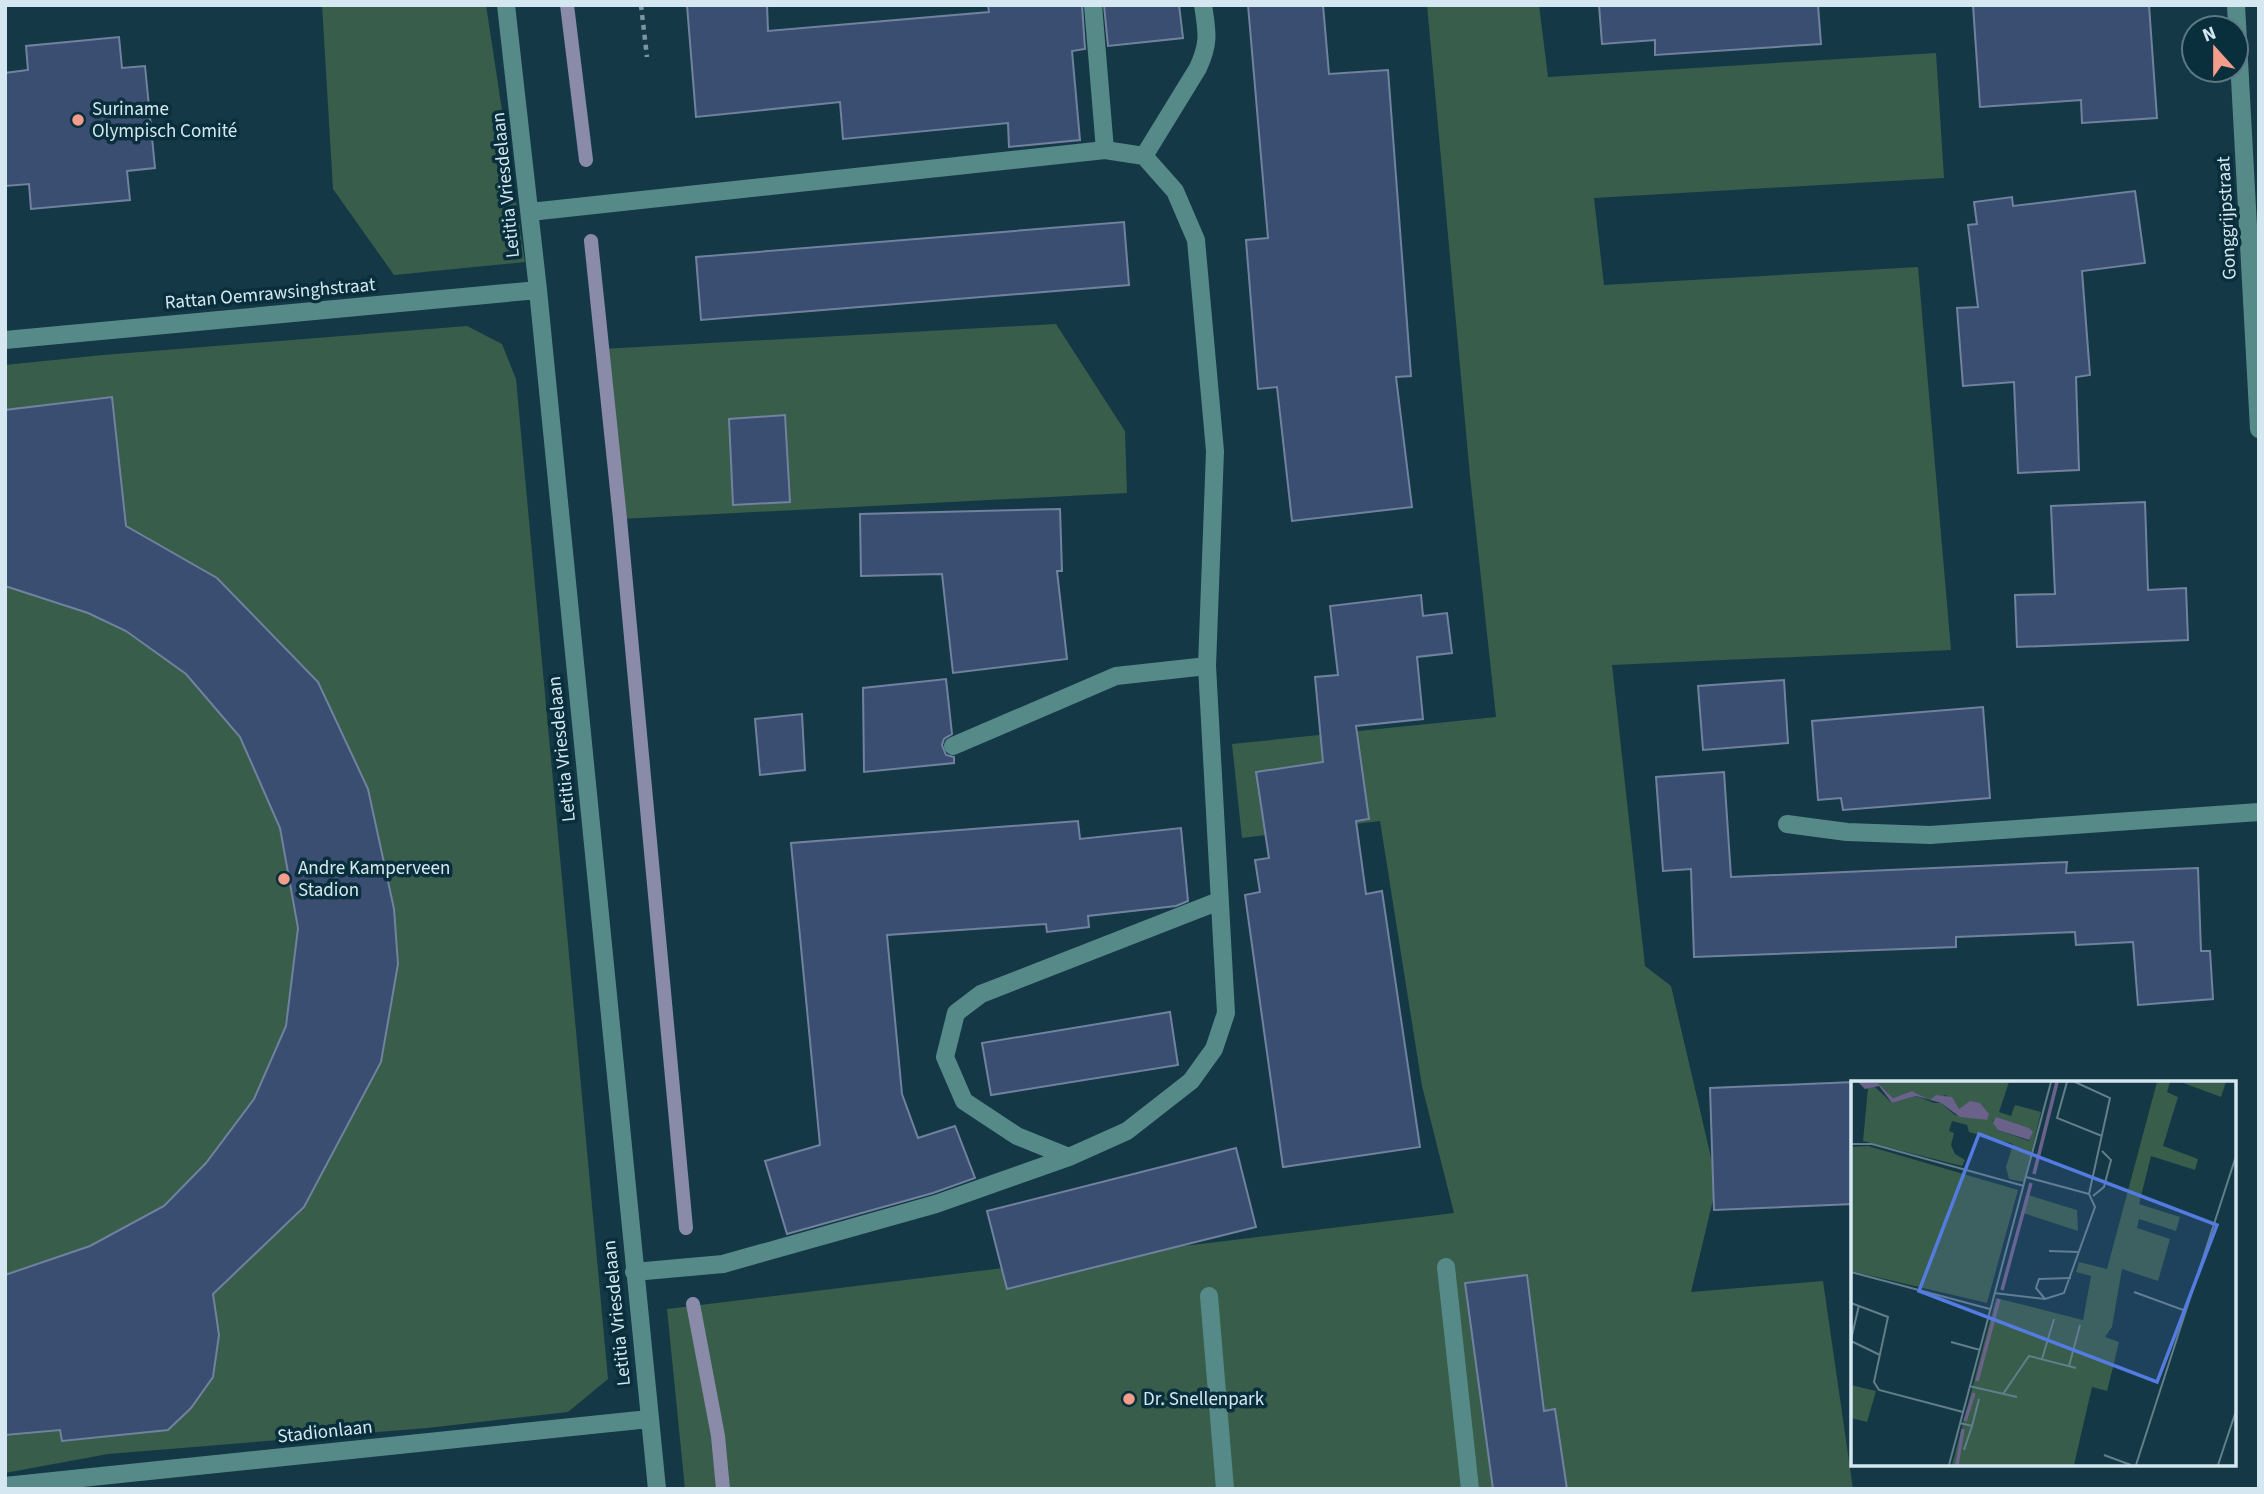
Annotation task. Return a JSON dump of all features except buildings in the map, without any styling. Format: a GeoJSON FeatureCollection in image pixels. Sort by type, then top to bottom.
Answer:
{"type":"FeatureCollection","features":[{"type":"Feature","properties":{"kind":"street","name":"Letitia Vriesdelaan"},"geometry":{"type":"LineString","coordinates":[[506,5],[538,290],[657,1489]]}},
{"type":"Feature","properties":{"kind":"street"},"geometry":{"type":"LineString","coordinates":[[1093,5],[1105,150]]}},
{"type":"Feature","properties":{"kind":"street"},"geometry":{"type":"LineString","coordinates":[[1144,156],[1204,54],[1208,40],[1203,5]]}},
{"type":"Feature","properties":{"kind":"street","name":"Gonggrijpstraat"},"geometry":{"type":"LineString","coordinates":[[2236,5],[2259,429]]}},
{"type":"Feature","properties":{"kind":"street"},"geometry":{"type":"LineString","coordinates":[[530,212],[1105,150],[1144,156],[1175,191],[1196,240],[1214,452],[1207,666],[1226,1013],[1214,1049],[1191,1081],[1126,1131],[1069,1157],[936,1204],[723,1264],[634,1272]]}},
{"type":"Feature","properties":{"kind":"street","name":"Rattan Oemrawsinghstraat"},"geometry":{"type":"LineString","coordinates":[[5,340],[538,290]]}},
{"type":"Feature","properties":{"kind":"street"},"geometry":{"type":"LineString","coordinates":[[953,746],[1116,676],[1207,666]]}},
{"type":"Feature","properties":{"kind":"street"},"geometry":{"type":"LineString","coordinates":[[1787,824],[1847,832],[1930,835],[2259,812]]}},
{"type":"Feature","properties":{"kind":"street"},"geometry":{"type":"LineString","coordinates":[[1069,1157],[1017,1136],[964,1101],[945,1057],[956,1013],[981,994],[1219,901]]}},
{"type":"Feature","properties":{"kind":"street"},"geometry":{"type":"LineString","coordinates":[[1446,1267],[1470,1489]]}},
{"type":"Feature","properties":{"kind":"street"},"geometry":{"type":"LineString","coordinates":[[1209,1296],[1225,1489]]}},
{"type":"Feature","properties":{"kind":"street","name":"Stadionlaan"},"geometry":{"type":"LineString","coordinates":[[5,1486],[649,1419]]}},
{"type":"Feature","properties":{"kind":"path"},"geometry":{"type":"LineString","coordinates":[[641,5],[647,57]]}},
{"type":"Feature","properties":{"kind":"green space"},"geometry":{"type":"Polygon","coordinates":[[[322,5],[486,5],[525,262],[394,275],[333,189],[322,5]]]}},
{"type":"Feature","properties":{"kind":"green space"},"geometry":{"type":"Polygon","coordinates":[[[1427,5],[1539,5],[1548,77],[1936,53],[1944,178],[1594,198],[1604,285],[1918,267],[1951,650],[1612,665],[1645,966],[1671,986],[1717,1183],[1691,1292],[1823,1281],[1853,1489],[685,1489],[667,1309],[1454,1213],[1422,1086],[1380,821],[1242,838],[1232,744],[1496,717],[1470,476],[1427,5]]]}},
{"type":"Feature","properties":{"kind":"green space"},"geometry":{"type":"Polygon","coordinates":[[[1056,324],[1125,431],[1127,493],[620,519],[602,349],[1056,324]]]}},
{"type":"Feature","properties":{"kind":"green space","name":"Andre Kamperveen Stadion"},"geometry":{"type":"Polygon","coordinates":[[[467,326],[502,344],[516,379],[608,1379],[568,1412],[427,1428],[108,1454],[5,1473],[5,365],[467,326]]]}},
{"type":"Feature","properties":{"kind":"waterway"},"geometry":{"type":"LineString","coordinates":[[567,5],[586,160]]}},
{"type":"Feature","properties":{"kind":"waterway"},"geometry":{"type":"LineString","coordinates":[[591,241],[620,519],[686,1228]]}},
{"type":"Feature","properties":{"kind":"waterway"},"geometry":{"type":"LineString","coordinates":[[693,1304],[718,1436],[723,1489]]}},
{"type":"Feature","properties":{"kind":"place","name":"Suriname Olympisch Comité"},"geometry":{"type":"Point","coordinates":[78,120]}},
{"type":"Feature","properties":{"kind":"place","name":"Andre Kamperveen Stadion"},"geometry":{"type":"Point","coordinates":[284,879]}},
{"type":"Feature","properties":{"kind":"place","name":"Dr. Snellenpark"},"geometry":{"type":"Point","coordinates":[1129,1399]}}]}
